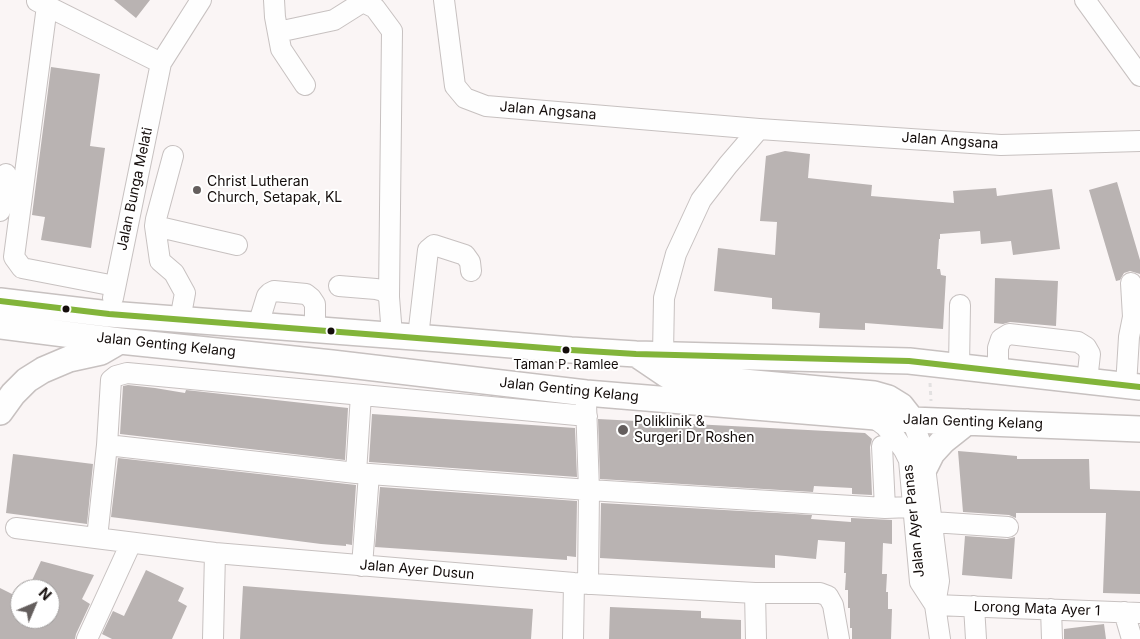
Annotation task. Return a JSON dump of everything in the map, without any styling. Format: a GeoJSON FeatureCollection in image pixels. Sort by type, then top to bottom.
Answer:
{"type":"FeatureCollection","features":[{"type":"Feature","properties":{"kind":"main road","name":"Jalan Genting Kelang"},"geometry":{"type":"LineString","coordinates":[[0,300],[109,314],[570,350],[636,354],[892,360],[1133,387]]}},
{"type":"Feature","properties":{"kind":"main road","name":"Jalan Genting Kelang"},"geometry":{"type":"LineString","coordinates":[[0,326],[120,341],[332,363],[586,405],[1140,429]]}},
{"type":"Feature","properties":{"kind":"main road"},"geometry":{"type":"LineString","coordinates":[[0,412],[13,394],[27,380],[69,359],[101,352],[120,341]]}},
{"type":"Feature","properties":{"kind":"main road"},"geometry":{"type":"LineString","coordinates":[[636,354],[667,375],[874,394],[888,398],[901,406],[912,420]]}},
{"type":"Feature","properties":{"kind":"main road"},"geometry":{"type":"LineString","coordinates":[[926,467],[932,453],[943,441],[967,422]]}},
{"type":"Feature","properties":{"kind":"street"},"geometry":{"type":"LineString","coordinates":[[274,0],[281,49],[306,85]]}},
{"type":"Feature","properties":{"kind":"street","name":"Jalan Angsana"},"geometry":{"type":"LineString","coordinates":[[444,0],[455,86],[465,98],[486,106],[759,129],[1001,145],[1140,141]]}},
{"type":"Feature","properties":{"kind":"street"},"geometry":{"type":"LineString","coordinates":[[1085,0],[1140,76]]}},
{"type":"Feature","properties":{"kind":"street"},"geometry":{"type":"LineString","coordinates":[[115,286],[22,268],[14,257],[41,3],[161,63]]}},
{"type":"Feature","properties":{"kind":"street"},"geometry":{"type":"LineString","coordinates":[[278,32],[334,20],[361,3],[375,8],[392,32],[389,297],[392,335]]}},
{"type":"Feature","properties":{"kind":"street","name":"Jalan Bunga Melati"},"geometry":{"type":"LineString","coordinates":[[109,314],[161,63],[192,4]]}},
{"type":"Feature","properties":{"kind":"street"},"geometry":{"type":"LineString","coordinates":[[663,354],[664,298],[676,254],[701,200],[759,129]]}},
{"type":"Feature","properties":{"kind":"street"},"geometry":{"type":"LineString","coordinates":[[173,156],[155,226],[160,261],[174,273],[185,293],[180,320]]}},
{"type":"Feature","properties":{"kind":"street"},"geometry":{"type":"LineString","coordinates":[[0,212],[6,174]]}},
{"type":"Feature","properties":{"kind":"street"},"geometry":{"type":"LineString","coordinates":[[155,226],[238,245]]}},
{"type":"Feature","properties":{"kind":"street"},"geometry":{"type":"LineString","coordinates":[[418,337],[428,250],[434,245],[465,255],[470,262],[471,271]]}},
{"type":"Feature","properties":{"kind":"street"},"geometry":{"type":"LineString","coordinates":[[1131,283],[1133,317],[1129,337],[1133,387]]}},
{"type":"Feature","properties":{"kind":"street"},"geometry":{"type":"LineString","coordinates":[[339,286],[376,288],[384,291],[389,297]]}},
{"type":"Feature","properties":{"kind":"street"},"geometry":{"type":"LineString","coordinates":[[258,325],[267,296],[274,291],[306,294],[311,298],[315,304],[315,329]]}},
{"type":"Feature","properties":{"kind":"street"},"geometry":{"type":"LineString","coordinates":[[960,305],[960,367]]}},
{"type":"Feature","properties":{"kind":"street"},"geometry":{"type":"LineString","coordinates":[[998,371],[998,348],[1001,339],[1009,334],[1078,342],[1086,347],[1090,354],[1087,382]]}},
{"type":"Feature","properties":{"kind":"street"},"geometry":{"type":"LineString","coordinates":[[97,538],[107,445],[111,380],[116,376],[127,373],[361,395],[586,405],[589,490],[581,584],[573,639]]}},
{"type":"Feature","properties":{"kind":"street"},"geometry":{"type":"LineString","coordinates":[[361,395],[362,566]]}},
{"type":"Feature","properties":{"kind":"street","name":"Jalan Ayer Panas"},"geometry":{"type":"LineString","coordinates":[[873,417],[895,437],[908,460],[920,582],[935,605]]}},
{"type":"Feature","properties":{"kind":"street","name":"Jalan Ayer Panas"},"geometry":{"type":"LineString","coordinates":[[912,420],[921,444],[926,467],[939,581],[935,605],[940,639]]}},
{"type":"Feature","properties":{"kind":"street"},"geometry":{"type":"LineString","coordinates":[[107,445],[362,474],[885,508],[912,507]]}},
{"type":"Feature","properties":{"kind":"street"},"geometry":{"type":"LineString","coordinates":[[882,446],[885,508]]}},
{"type":"Feature","properties":{"kind":"street"},"geometry":{"type":"LineString","coordinates":[[932,522],[1008,527]]}},
{"type":"Feature","properties":{"kind":"street","name":"Jalan Ayer Dusun"},"geometry":{"type":"LineString","coordinates":[[16,528],[215,553],[581,584],[755,593],[820,593],[828,596],[833,605],[838,639]]}},
{"type":"Feature","properties":{"kind":"street"},"geometry":{"type":"LineString","coordinates":[[87,639],[131,543]]}},
{"type":"Feature","properties":{"kind":"street"},"geometry":{"type":"LineString","coordinates":[[213,639],[215,553]]}},
{"type":"Feature","properties":{"kind":"street"},"geometry":{"type":"LineString","coordinates":[[755,593],[756,639]]}},
{"type":"Feature","properties":{"kind":"street","name":"Lorong Mata Ayer 1"},"geometry":{"type":"LineString","coordinates":[[935,605],[1132,612]]}},
{"type":"Feature","properties":{"kind":"street"},"geometry":{"type":"LineString","coordinates":[[974,606],[976,639]]}},
{"type":"Feature","properties":{"kind":"street"},"geometry":{"type":"LineString","coordinates":[[1050,609],[1052,639]]}},
{"type":"Feature","properties":{"kind":"street"},"geometry":{"type":"LineString","coordinates":[[1132,612],[1132,639]]}},
{"type":"Feature","properties":{"kind":"building"},"geometry":{"type":"Polygon","coordinates":[[[114,0],[150,0],[136,18],[114,0]]]}},
{"type":"Feature","properties":{"kind":"building"},"geometry":{"type":"Polygon","coordinates":[[[51,67],[100,74],[90,146],[105,148],[91,248],[41,240],[45,217],[32,215],[51,67]]]}},
{"type":"Feature","properties":{"kind":"building"},"geometry":{"type":"Polygon","coordinates":[[[785,151],[810,154],[808,178],[872,185],[871,196],[954,203],[953,191],[996,188],[997,196],[1052,189],[1060,249],[1013,255],[1011,241],[981,244],[980,231],[940,234],[937,269],[940,269],[941,275],[946,276],[943,329],[865,323],[865,330],[819,328],[820,313],[772,309],[772,298],[714,291],[718,248],[775,255],[777,222],[760,221],[766,156],[785,151]]]}},
{"type":"Feature","properties":{"kind":"building"},"geometry":{"type":"Polygon","coordinates":[[[1117,182],[1140,260],[1140,274],[1130,271],[1124,273],[1120,280],[1116,281],[1089,190],[1117,182]]]}},
{"type":"Feature","properties":{"kind":"building"},"geometry":{"type":"Polygon","coordinates":[[[995,278],[1058,281],[1056,326],[1010,322],[1003,324],[994,323],[995,278]]]}},
{"type":"Feature","properties":{"kind":"building"},"geometry":{"type":"Polygon","coordinates":[[[128,385],[185,393],[186,390],[348,408],[345,460],[120,434],[123,386],[128,385]]]}},
{"type":"Feature","properties":{"kind":"building"},"geometry":{"type":"Polygon","coordinates":[[[372,414],[575,428],[577,477],[369,462],[372,414]]]}},
{"type":"Feature","properties":{"kind":"building"},"geometry":{"type":"Polygon","coordinates":[[[598,419],[865,433],[872,439],[870,447],[872,495],[852,494],[852,488],[814,486],[813,492],[600,479],[598,419]]]}},
{"type":"Feature","properties":{"kind":"building"},"geometry":{"type":"Polygon","coordinates":[[[958,451],[1017,456],[1017,459],[1089,459],[1090,489],[1140,491],[1140,594],[1103,593],[1106,513],[1016,513],[1016,518],[1009,515],[963,512],[958,451]]]}},
{"type":"Feature","properties":{"kind":"building"},"geometry":{"type":"Polygon","coordinates":[[[13,454],[93,464],[87,524],[6,513],[13,454]]]}},
{"type":"Feature","properties":{"kind":"building"},"geometry":{"type":"Polygon","coordinates":[[[118,458],[356,485],[352,545],[321,544],[111,517],[118,458]]]}},
{"type":"Feature","properties":{"kind":"building"},"geometry":{"type":"Polygon","coordinates":[[[380,487],[577,501],[576,557],[567,556],[567,560],[375,547],[380,487]]]}},
{"type":"Feature","properties":{"kind":"building"},"geometry":{"type":"Polygon","coordinates":[[[601,503],[812,515],[811,519],[851,522],[851,518],[892,520],[892,544],[883,543],[882,574],[887,574],[886,592],[888,592],[888,609],[892,609],[891,639],[852,639],[848,590],[845,590],[845,542],[818,540],[816,559],[775,555],[775,568],[600,558],[601,503]]]}},
{"type":"Feature","properties":{"kind":"building"},"geometry":{"type":"Polygon","coordinates":[[[965,536],[1007,539],[1015,537],[1012,579],[962,575],[965,536]]]}},
{"type":"Feature","properties":{"kind":"building"},"geometry":{"type":"Polygon","coordinates":[[[41,561],[94,575],[82,599],[90,604],[75,639],[0,639],[0,588],[10,593],[10,629],[60,629],[60,579],[33,579],[41,561]]]}},
{"type":"Feature","properties":{"kind":"building"},"geometry":{"type":"Polygon","coordinates":[[[146,570],[184,588],[178,601],[187,606],[172,639],[112,639],[102,634],[113,611],[124,616],[146,570]]]}},
{"type":"Feature","properties":{"kind":"building"},"geometry":{"type":"Polygon","coordinates":[[[243,586],[533,609],[531,639],[240,639],[243,586]]]}},
{"type":"Feature","properties":{"kind":"building"},"geometry":{"type":"Polygon","coordinates":[[[610,607],[701,611],[701,618],[741,620],[741,639],[609,639],[610,607]]]}},
{"type":"Feature","properties":{"kind":"building"},"geometry":{"type":"Polygon","coordinates":[[[1104,624],[1106,639],[1064,639],[1064,629],[1104,624]]]}},
{"type":"Feature","properties":{"kind":"transit line"},"geometry":{"type":"LineString","coordinates":[[0,301],[109,314],[571,350],[636,354],[909,361],[1140,387]]}},
{"type":"Feature","properties":{"kind":"place","name":"Christ Lutheran Church, Setapak, KL"},"geometry":{"type":"Point","coordinates":[197,190]}},
{"type":"Feature","properties":{"kind":"place","name":"Taman P. Ramlee"},"geometry":{"type":"Point","coordinates":[566,350]}},
{"type":"Feature","properties":{"kind":"place","name":"Poliklinik & Surgeri Dr Roshen"},"geometry":{"type":"Point","coordinates":[623,430]}}]}
